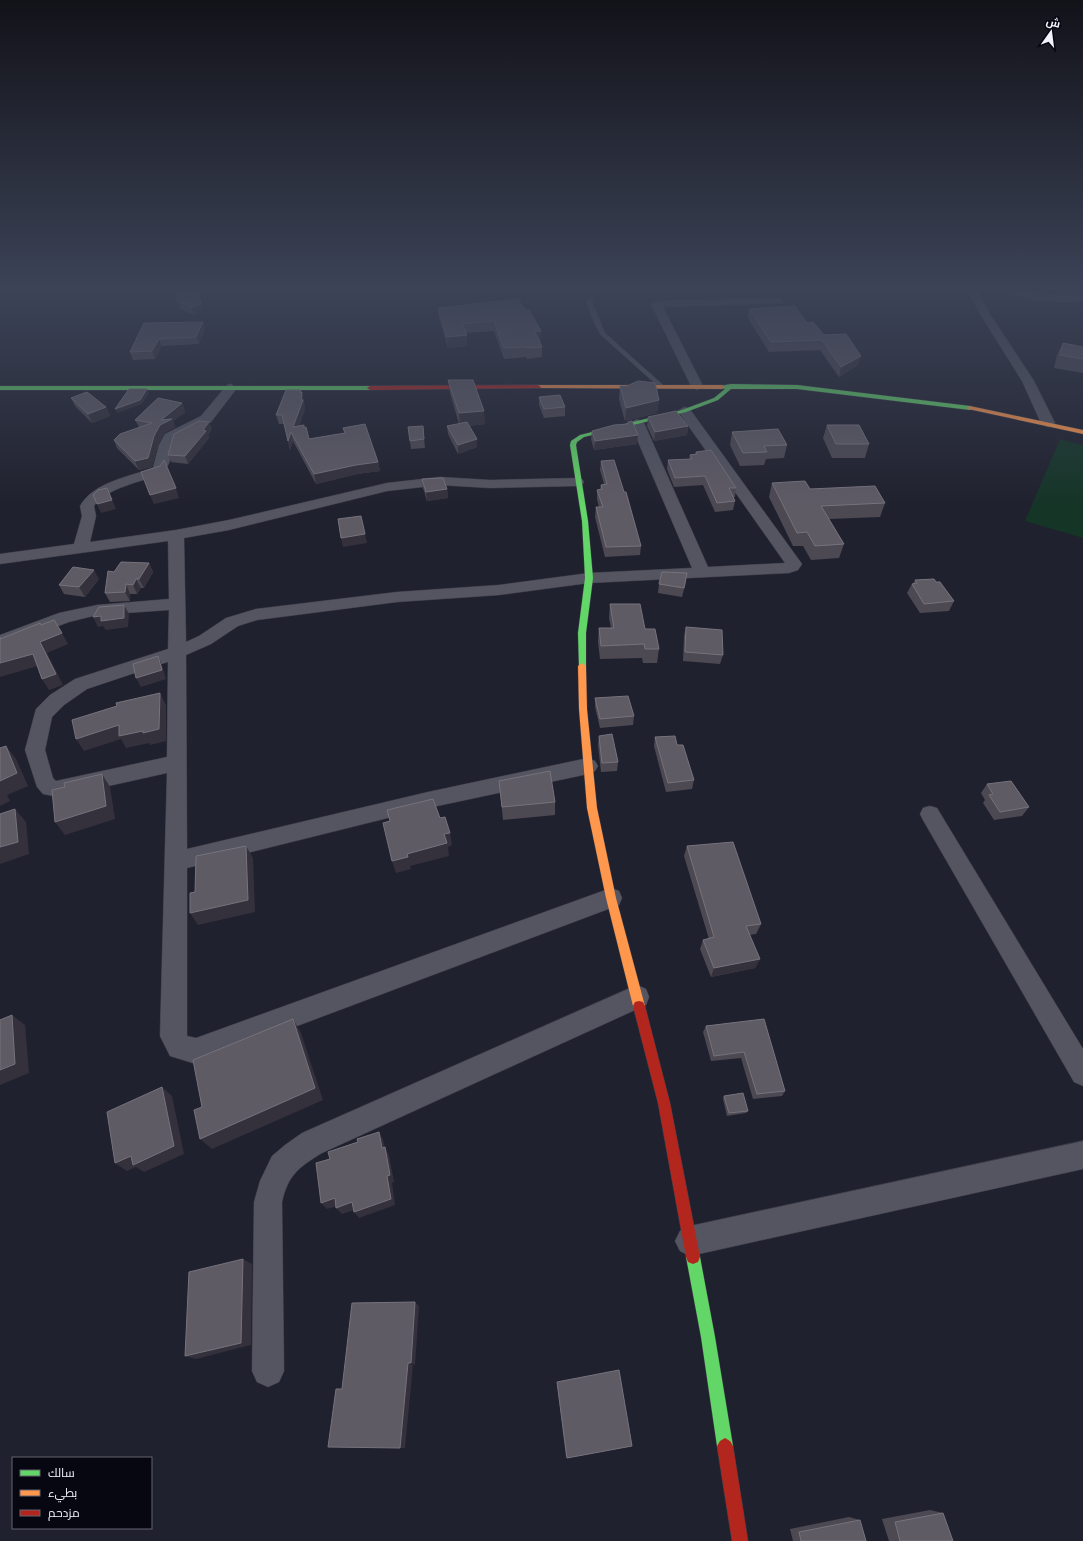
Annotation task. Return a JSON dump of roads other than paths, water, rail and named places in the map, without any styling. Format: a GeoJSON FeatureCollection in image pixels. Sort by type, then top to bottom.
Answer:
{"type":"FeatureCollection","features":[{"type":"Feature","properties":{"kind":"street"},"geometry":{"type":"LineString","coordinates":[[685,363],[697,386]]}},
{"type":"Feature","properties":{"kind":"street"},"geometry":{"type":"LineString","coordinates":[[1016,363],[1028,381],[1048,423]]}},
{"type":"Feature","properties":{"kind":"street"},"geometry":{"type":"LineString","coordinates":[[731,386],[716,399],[684,411],[582,436],[574,441],[573,445],[577,482],[585,521],[589,578],[582,633],[583,709],[592,808],[611,898],[664,1103],[708,1337],[740,1541]]}},
{"type":"Feature","properties":{"kind":"street"},"geometry":{"type":"LineString","coordinates":[[0,388],[797,387],[940,403],[1048,423],[1083,432]]}},
{"type":"Feature","properties":{"kind":"street"},"geometry":{"type":"LineString","coordinates":[[81,548],[89,516],[88,506],[91,499],[112,487],[158,471],[161,468],[167,441],[171,436],[203,421],[216,409],[231,388]]}},
{"type":"Feature","properties":{"kind":"street"},"geometry":{"type":"LineString","coordinates":[[176,763],[59,789],[50,788],[44,781],[35,750],[43,714],[57,700],[81,684],[178,652],[205,640],[232,622],[256,615],[294,612],[398,597],[499,590],[589,578],[789,568],[794,564],[684,411]]}},
{"type":"Feature","properties":{"kind":"street"},"geometry":{"type":"LineString","coordinates":[[638,423],[702,572]]}},
{"type":"Feature","properties":{"kind":"street"},"geometry":{"type":"LineString","coordinates":[[0,559],[176,535],[229,525],[387,487],[440,481],[490,484],[577,482]]}},
{"type":"Feature","properties":{"kind":"street"},"geometry":{"type":"LineString","coordinates":[[176,535],[178,652],[176,763],[177,861],[173,1036],[179,1047],[196,1051],[611,898]]}},
{"type":"Feature","properties":{"kind":"street"},"geometry":{"type":"LineString","coordinates":[[0,642],[65,617],[97,610],[177,604]]}},
{"type":"Feature","properties":{"kind":"street"},"geometry":{"type":"LineString","coordinates":[[177,861],[428,800],[588,766]]}},
{"type":"Feature","properties":{"kind":"street"},"geometry":{"type":"LineString","coordinates":[[930,814],[1083,1073]]}},
{"type":"Feature","properties":{"kind":"street"},"geometry":{"type":"LineString","coordinates":[[268,1371],[268,1202],[272,1182],[279,1168],[294,1154],[312,1142],[637,996]]}},
{"type":"Feature","properties":{"kind":"street"},"geometry":{"type":"LineString","coordinates":[[690,1241],[1083,1155]]}},
{"type":"Feature","properties":{"kind":"lane"},"geometry":{"type":"LineString","coordinates":[[635,363],[661,386]]}}]}
